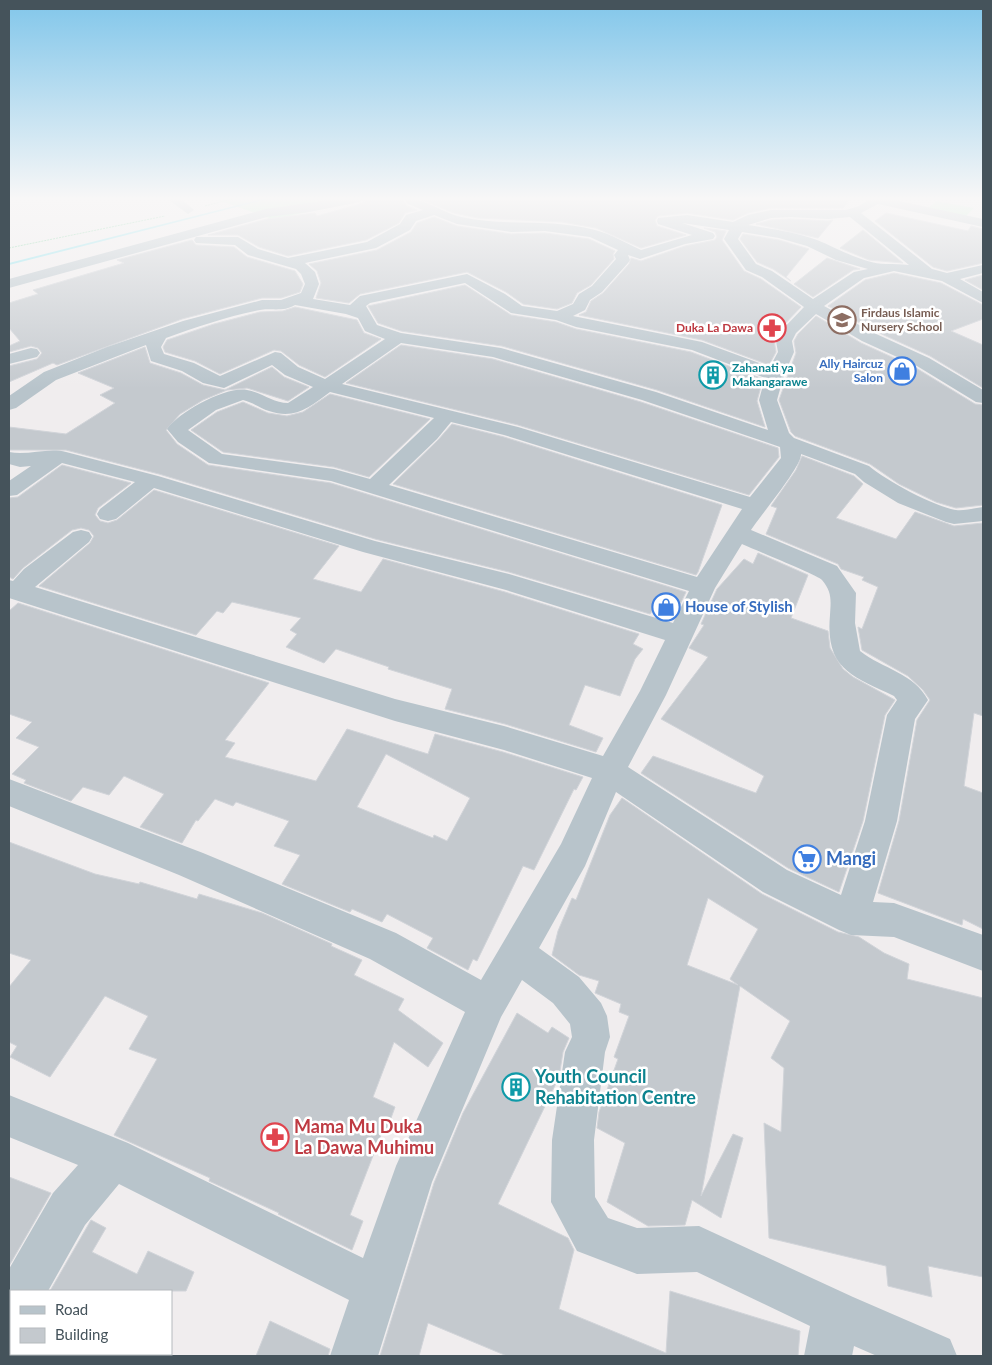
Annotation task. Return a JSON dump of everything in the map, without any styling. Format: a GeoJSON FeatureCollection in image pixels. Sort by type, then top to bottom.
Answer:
{"type":"FeatureCollection","features":[{"type":"Feature","properties":{"kind":"street"},"geometry":{"type":"LineString","coordinates":[[9,284],[90,262]]}},
{"type":"Feature","properties":{"kind":"street"},"geometry":{"type":"LineString","coordinates":[[9,404],[50,376],[106,354],[189,324],[262,305],[284,305],[292,300],[307,296],[312,284],[308,272],[301,266],[288,262]]}},
{"type":"Feature","properties":{"kind":"street"},"geometry":{"type":"LineString","coordinates":[[559,316],[573,311],[581,304],[584,297],[597,289],[621,262]]}},
{"type":"Feature","properties":{"kind":"street"},"geometry":{"type":"LineString","coordinates":[[747,262],[751,267],[767,274],[815,308],[868,337],[923,362],[983,398]]}},
{"type":"Feature","properties":{"kind":"street"},"geometry":{"type":"LineString","coordinates":[[859,262],[883,268],[926,272],[946,278],[983,298]]}},
{"type":"Feature","properties":{"kind":"street"},"geometry":{"type":"LineString","coordinates":[[913,262],[926,272]]}},
{"type":"Feature","properties":{"kind":"street"},"geometry":{"type":"LineString","coordinates":[[354,1356],[411,1181],[488,1004],[573,856],[610,771],[652,695],[703,587],[755,506],[779,477],[791,458],[790,444],[780,435],[768,400],[775,375],[786,352],[784,341],[789,331],[815,308],[818,303],[859,274],[883,268]]}},
{"type":"Feature","properties":{"kind":"street"},"geometry":{"type":"LineString","coordinates":[[946,278],[983,269]]}},
{"type":"Feature","properties":{"kind":"street"},"geometry":{"type":"LineString","coordinates":[[775,375],[696,346],[576,322],[559,316],[517,310],[500,297],[467,278],[365,299],[358,305],[366,316],[371,328],[398,338],[495,352],[533,361],[720,419],[822,454],[862,470],[871,478],[906,498],[954,517],[983,514]]}},
{"type":"Feature","properties":{"kind":"street"},"geometry":{"type":"LineString","coordinates":[[292,300],[350,310],[366,316]]}},
{"type":"Feature","properties":{"kind":"street"},"geometry":{"type":"LineString","coordinates":[[159,336],[153,347],[157,357],[188,367],[218,382],[224,383],[227,379],[275,357],[279,362],[301,375],[326,386],[512,431],[755,506]]}},
{"type":"Feature","properties":{"kind":"street"},"geometry":{"type":"LineString","coordinates":[[398,338],[295,408],[283,410],[247,395],[240,395],[212,403],[199,410],[177,429],[185,438],[216,459],[334,475],[703,587]]}},
{"type":"Feature","properties":{"kind":"street"},"geometry":{"type":"LineString","coordinates":[[9,359],[30,353]]}},
{"type":"Feature","properties":{"kind":"street"},"geometry":{"type":"LineString","coordinates":[[373,488],[430,434],[447,415]]}},
{"type":"Feature","properties":{"kind":"street"},"geometry":{"type":"LineString","coordinates":[[9,490],[59,456]]}},
{"type":"Feature","properties":{"kind":"street"},"geometry":{"type":"LineString","coordinates":[[9,458],[20,461],[59,456],[151,480],[371,547],[509,582],[599,608],[679,635]]}},
{"type":"Feature","properties":{"kind":"street"},"geometry":{"type":"LineString","coordinates":[[108,514],[151,480]]}},
{"type":"Feature","properties":{"kind":"street"},"geometry":{"type":"LineString","coordinates":[[738,533],[794,559],[829,572],[844,593],[842,623],[847,656],[865,670],[904,688],[914,700],[901,715],[881,821],[851,918]]}},
{"type":"Feature","properties":{"kind":"street"},"geometry":{"type":"LineString","coordinates":[[13,590],[81,537]]}},
{"type":"Feature","properties":{"kind":"street"},"geometry":{"type":"LineString","coordinates":[[13,590],[395,710],[504,738],[610,771],[775,880],[851,918],[894,920],[983,953]]}},
{"type":"Feature","properties":{"kind":"street"},"geometry":{"type":"LineString","coordinates":[[9,792],[191,864],[383,946],[488,1004]]}},
{"type":"Feature","properties":{"kind":"street"},"geometry":{"type":"LineString","coordinates":[[517,954],[566,990],[588,1016],[591,1037],[585,1052],[573,1140],[573,1202],[593,1235],[637,1251],[699,1249],[832,1335],[933,1356]]}},
{"type":"Feature","properties":{"kind":"street"},"geometry":{"type":"LineString","coordinates":[[9,1116],[113,1158],[375,1289]]}},
{"type":"Feature","properties":{"kind":"street"},"geometry":{"type":"LineString","coordinates":[[23,1290],[69,1209],[113,1158]]}},
{"type":"Feature","properties":{"kind":"building"},"geometry":{"type":"Polygon","coordinates":[[[121,262],[263,262],[295,271],[303,284],[300,292],[281,298],[262,298],[182,319],[57,365],[53,363],[9,382],[9,366],[37,359],[42,353],[38,348],[31,346],[9,352],[9,346],[20,341],[9,328],[9,303],[38,294],[33,290],[124,263],[121,262]]]}},
{"type":"Feature","properties":{"kind":"building"},"geometry":{"type":"Polygon","coordinates":[[[320,262],[612,262],[591,285],[577,293],[572,303],[557,309],[523,304],[506,292],[467,272],[360,294],[349,303],[316,298],[321,283],[317,271],[309,264],[320,262]]]}},
{"type":"Feature","properties":{"kind":"building"},"geometry":{"type":"Polygon","coordinates":[[[630,262],[737,262],[744,271],[761,279],[801,307],[779,330],[774,340],[776,352],[769,365],[702,340],[579,315],[586,312],[591,301],[603,293],[630,262]]]}},
{"type":"Feature","properties":{"kind":"building"},"geometry":{"type":"Polygon","coordinates":[[[757,262],[799,262],[786,277],[791,281],[773,269],[757,262]]]}},
{"type":"Feature","properties":{"kind":"building"},"geometry":{"type":"Polygon","coordinates":[[[822,262],[838,262],[860,269],[853,270],[813,297],[794,284],[822,262]]]}},
{"type":"Feature","properties":{"kind":"building"},"geometry":{"type":"Polygon","coordinates":[[[926,262],[983,262],[947,271],[933,267],[926,262]]]}},
{"type":"Feature","properties":{"kind":"building"},"geometry":{"type":"Polygon","coordinates":[[[894,273],[941,283],[983,305],[983,319],[951,331],[983,345],[983,388],[930,356],[875,331],[828,306],[865,280],[894,273]]]}},
{"type":"Feature","properties":{"kind":"building"},"geometry":{"type":"Polygon","coordinates":[[[983,275],[983,290],[965,280],[983,275]]]}},
{"type":"Feature","properties":{"kind":"building"},"geometry":{"type":"Polygon","coordinates":[[[465,285],[511,315],[556,322],[576,329],[691,352],[763,379],[757,401],[765,427],[657,390],[502,346],[401,331],[378,323],[368,306],[465,285]]]}},
{"type":"Feature","properties":{"kind":"building"},"geometry":{"type":"Polygon","coordinates":[[[295,307],[357,320],[364,333],[381,339],[325,377],[299,365],[281,351],[274,350],[220,374],[195,361],[165,352],[163,347],[167,340],[214,324],[260,312],[283,311],[295,307]]]}},
{"type":"Feature","properties":{"kind":"building"},"geometry":{"type":"Polygon","coordinates":[[[816,316],[861,343],[916,368],[975,404],[983,405],[983,505],[956,508],[936,502],[899,484],[870,464],[795,436],[791,432],[779,400],[796,353],[794,341],[798,334],[816,316]]]}},
{"type":"Feature","properties":{"kind":"building"},"geometry":{"type":"Polygon","coordinates":[[[401,345],[493,359],[641,402],[778,448],[779,457],[749,495],[518,425],[346,383],[401,345]]]}},
{"type":"Feature","properties":{"kind":"building"},"geometry":{"type":"Polygon","coordinates":[[[145,347],[150,363],[181,373],[203,385],[225,390],[272,367],[284,377],[309,387],[288,401],[247,388],[227,390],[203,400],[180,414],[166,430],[177,444],[208,465],[331,483],[686,592],[675,615],[655,607],[650,614],[509,572],[375,539],[159,474],[66,450],[9,450],[9,427],[66,434],[115,403],[100,395],[114,388],[78,373],[145,347]]]}},
{"type":"Feature","properties":{"kind":"building"},"geometry":{"type":"Polygon","coordinates":[[[330,394],[430,419],[369,477],[334,467],[223,452],[191,430],[217,412],[243,402],[268,413],[287,416],[303,412],[330,394]]]}},
{"type":"Feature","properties":{"kind":"building"},"geometry":{"type":"Polygon","coordinates":[[[452,424],[504,437],[722,505],[698,572],[696,575],[393,484],[452,424]]]}},
{"type":"Feature","properties":{"kind":"building"},"geometry":{"type":"Polygon","coordinates":[[[802,456],[854,476],[863,484],[836,518],[896,539],[915,512],[954,526],[983,523],[983,716],[974,713],[964,786],[983,793],[983,929],[963,919],[962,925],[878,893],[899,821],[917,720],[930,700],[923,690],[908,676],[862,650],[858,627],[862,629],[878,587],[862,580],[864,577],[841,569],[838,564],[766,534],[777,508],[771,506],[796,470],[802,456]]]}},
{"type":"Feature","properties":{"kind":"building"},"geometry":{"type":"Polygon","coordinates":[[[62,465],[131,483],[98,508],[95,515],[100,521],[108,523],[117,520],[154,490],[339,546],[313,579],[361,592],[383,559],[505,592],[639,634],[633,644],[643,649],[635,659],[620,696],[585,685],[569,725],[603,738],[596,752],[505,724],[445,709],[452,689],[388,669],[389,667],[336,649],[324,663],[286,647],[297,634],[290,630],[301,618],[232,602],[223,613],[217,611],[196,635],[39,586],[90,543],[94,536],[89,530],[81,528],[72,530],[23,568],[13,579],[9,577],[9,498],[18,497],[62,465]]]}},
{"type":"Feature","properties":{"kind":"building"},"geometry":{"type":"Polygon","coordinates":[[[758,553],[808,575],[791,618],[828,631],[830,648],[843,669],[853,677],[895,700],[885,715],[863,821],[839,892],[788,868],[641,773],[653,756],[756,793],[764,776],[661,719],[708,657],[689,648],[704,625],[701,624],[717,589],[744,559],[753,564],[758,553]]]}},
{"type":"Feature","properties":{"kind":"building"},"geometry":{"type":"Polygon","coordinates":[[[18,603],[269,683],[225,740],[235,743],[225,757],[316,781],[347,729],[428,754],[435,734],[503,752],[583,777],[576,790],[574,789],[534,870],[523,866],[477,961],[473,959],[468,970],[427,948],[433,938],[387,914],[382,922],[352,909],[350,912],[282,884],[300,855],[274,846],[289,821],[236,802],[233,806],[215,799],[198,821],[196,820],[182,843],[140,827],[164,794],[124,776],[109,795],[83,787],[71,801],[24,783],[26,780],[12,774],[39,747],[16,738],[32,722],[9,714],[9,611],[18,603]],[[386,754],[357,807],[433,838],[434,835],[447,841],[470,798],[386,754]]]}},
{"type":"Feature","properties":{"kind":"building"},"geometry":{"type":"Polygon","coordinates":[[[622,798],[762,894],[838,932],[859,937],[884,953],[909,964],[907,979],[983,998],[983,1277],[928,1266],[932,1297],[888,1286],[886,1266],[769,1238],[764,1123],[781,1132],[784,1068],[771,1058],[790,1021],[740,986],[701,1196],[733,1134],[743,1138],[721,1218],[692,1200],[685,1225],[648,1226],[607,1202],[625,1143],[597,1128],[599,1112],[618,1059],[614,1057],[629,1016],[619,1012],[621,1004],[595,993],[599,981],[579,975],[552,955],[558,931],[572,898],[576,900],[610,815],[622,798]],[[708,898],[687,965],[738,985],[730,979],[758,929],[708,898]]]}},
{"type":"Feature","properties":{"kind":"building"},"geometry":{"type":"Polygon","coordinates":[[[9,842],[95,874],[139,884],[140,882],[197,899],[199,894],[262,913],[332,944],[331,946],[362,960],[354,975],[404,999],[398,1010],[443,1043],[428,1067],[394,1042],[373,1097],[395,1107],[386,1132],[383,1130],[350,1215],[363,1221],[352,1250],[279,1213],[209,1181],[210,1178],[114,1135],[157,1059],[129,1049],[148,1016],[105,996],[50,1077],[10,1057],[17,1046],[9,1042],[9,987],[31,960],[9,953],[9,842]]]}},
{"type":"Feature","properties":{"kind":"building"},"geometry":{"type":"Polygon","coordinates":[[[517,1013],[548,1033],[552,1027],[569,1038],[563,1052],[559,1077],[498,1204],[568,1238],[574,1250],[559,1309],[666,1353],[670,1291],[800,1331],[798,1356],[507,1356],[428,1323],[419,1356],[380,1356],[434,1183],[463,1113],[517,1013]]]}},
{"type":"Feature","properties":{"kind":"building"},"geometry":{"type":"Polygon","coordinates":[[[9,1177],[51,1193],[9,1266],[9,1177]]]}},
{"type":"Feature","properties":{"kind":"building"},"geometry":{"type":"Polygon","coordinates":[[[91,1220],[106,1228],[92,1252],[137,1274],[148,1251],[194,1272],[186,1291],[51,1290],[91,1220]]]}},
{"type":"Feature","properties":{"kind":"building"},"geometry":{"type":"Polygon","coordinates":[[[270,1321],[330,1349],[328,1356],[256,1356],[270,1321]]]}},
{"type":"Feature","properties":{"kind":"waterway"},"geometry":{"type":"LineString","coordinates":[[9,264],[18,262]]}},
{"type":"Feature","properties":{"kind":"place","name":"Firdaus Islamic Nursery School"},"geometry":{"type":"Point","coordinates":[842,320]}},
{"type":"Feature","properties":{"kind":"place","name":"Duka La Dawa"},"geometry":{"type":"Point","coordinates":[772,328]}},
{"type":"Feature","properties":{"kind":"place","name":"Ally Haircuz Salon"},"geometry":{"type":"Point","coordinates":[902,371]}},
{"type":"Feature","properties":{"kind":"place","name":"Zahanati ya Makangarawe"},"geometry":{"type":"Point","coordinates":[713,375]}},
{"type":"Feature","properties":{"kind":"place","name":"House of Stylish"},"geometry":{"type":"Point","coordinates":[666,607]}},
{"type":"Feature","properties":{"kind":"place","name":"Mangi"},"geometry":{"type":"Point","coordinates":[807,859]}},
{"type":"Feature","properties":{"kind":"place","name":"Youth Council Rehabitation Centre"},"geometry":{"type":"Point","coordinates":[516,1087]}},
{"type":"Feature","properties":{"kind":"place","name":"Mama Mu Duka La Dawa Muhimu"},"geometry":{"type":"Point","coordinates":[275,1137]}}]}
